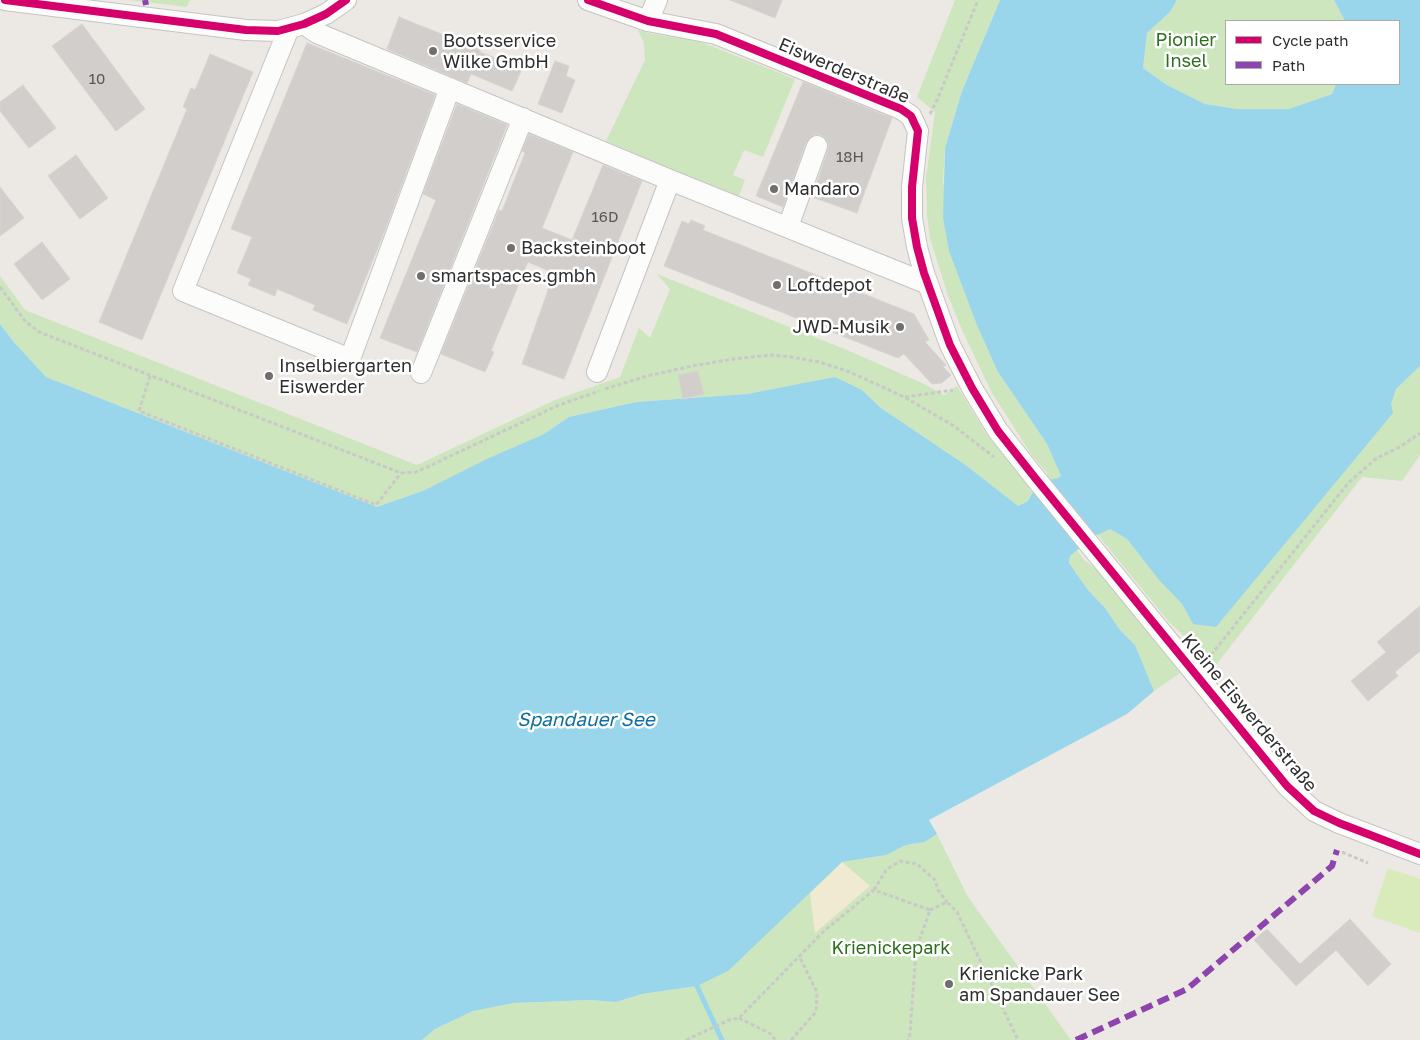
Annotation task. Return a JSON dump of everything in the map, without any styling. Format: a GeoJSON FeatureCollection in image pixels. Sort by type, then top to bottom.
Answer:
{"type":"FeatureCollection","features":[{"type":"Feature","properties":{"kind":"street"},"geometry":{"type":"LineString","coordinates":[[6,0],[257,31],[278,31],[296,26],[326,14],[346,0]]}},
{"type":"Feature","properties":{"kind":"street","name":"Eiswerderstraße"},"geometry":{"type":"LineString","coordinates":[[588,0],[614,11],[648,21],[716,34],[902,109],[911,116],[918,131],[912,187],[912,218],[917,247],[928,284],[950,345],[972,388],[1014,458],[1036,479]]}},
{"type":"Feature","properties":{"kind":"street"},"geometry":{"type":"LineString","coordinates":[[648,21],[657,0]]}},
{"type":"Feature","properties":{"kind":"street"},"geometry":{"type":"LineString","coordinates":[[296,26],[183,291],[350,359],[450,88]]}},
{"type":"Feature","properties":{"kind":"street"},"geometry":{"type":"LineString","coordinates":[[296,26],[928,284]]}},
{"type":"Feature","properties":{"kind":"street"},"geometry":{"type":"LineString","coordinates":[[421,373],[524,118]]}},
{"type":"Feature","properties":{"kind":"street"},"geometry":{"type":"LineString","coordinates":[[788,227],[817,146]]}},
{"type":"Feature","properties":{"kind":"street"},"geometry":{"type":"LineString","coordinates":[[597,372],[670,180]]}},
{"type":"Feature","properties":{"kind":"street","name":"Kleine Eiswerderstraße"},"geometry":{"type":"LineString","coordinates":[[1036,479],[1090,544],[1199,667],[1287,786],[1314,811],[1339,823],[1420,854]]}},
{"type":"Feature","properties":{"kind":"path"},"geometry":{"type":"LineString","coordinates":[[927,119],[937,100],[978,0]]}},
{"type":"Feature","properties":{"kind":"path"},"geometry":{"type":"LineString","coordinates":[[0,287],[25,321],[39,332],[401,473],[416,472],[559,405],[647,376],[733,359],[771,355],[819,362],[850,372],[904,397],[954,426],[1004,465],[1014,458]]}},
{"type":"Feature","properties":{"kind":"path"},"geometry":{"type":"LineString","coordinates":[[150,376],[139,411],[376,505],[401,473]]}},
{"type":"Feature","properties":{"kind":"path"},"geometry":{"type":"LineString","coordinates":[[904,397],[962,389]]}},
{"type":"Feature","properties":{"kind":"path"},"geometry":{"type":"LineString","coordinates":[[1199,667],[1349,482],[1377,458],[1400,447],[1420,433]]}},
{"type":"Feature","properties":{"kind":"path"},"geometry":{"type":"LineString","coordinates":[[1342,852],[1368,863]]}},
{"type":"Feature","properties":{"kind":"path"},"geometry":{"type":"LineString","coordinates":[[686,1040],[729,1020],[740,1018],[824,931],[874,890],[886,870],[900,861],[917,864],[935,880],[938,890],[957,912],[1018,1040]]}},
{"type":"Feature","properties":{"kind":"path"},"geometry":{"type":"LineString","coordinates":[[874,890],[930,910],[947,902]]}},
{"type":"Feature","properties":{"kind":"path"},"geometry":{"type":"LineString","coordinates":[[908,1040],[916,950],[930,910]]}},
{"type":"Feature","properties":{"kind":"path"},"geometry":{"type":"LineString","coordinates":[[791,1040],[816,1012],[818,992],[799,956]]}},
{"type":"Feature","properties":{"kind":"path"},"geometry":{"type":"LineString","coordinates":[[740,1018],[770,1034],[775,1040]]}},
{"type":"Feature","properties":{"kind":"green space"},"geometry":{"type":"Polygon","coordinates":[[[128,0],[190,0],[187,7],[128,0]]]}},
{"type":"Feature","properties":{"kind":"green space"},"geometry":{"type":"Polygon","coordinates":[[[955,0],[1000,0],[962,91],[945,148],[943,182],[998,372],[1047,444],[1061,476],[1058,478],[1048,480],[1047,473],[1031,454],[992,393],[962,330],[947,293],[930,238],[927,216],[926,177],[935,112],[917,97],[955,0]]]}},
{"type":"Feature","properties":{"kind":"green space","name":"Pionier Insel"},"geometry":{"type":"Polygon","coordinates":[[[1177,0],[1334,0],[1344,20],[1225,20],[1225,85],[1336,85],[1332,94],[1289,109],[1237,109],[1205,104],[1167,85],[1143,68],[1147,33],[1170,12],[1177,0]]]}},
{"type":"Feature","properties":{"kind":"green space"},"geometry":{"type":"Polygon","coordinates":[[[638,30],[698,41],[795,79],[763,157],[744,150],[733,175],[745,180],[739,196],[606,141],[645,60],[644,43],[638,30]]]}},
{"type":"Feature","properties":{"kind":"green space"},"geometry":{"type":"Polygon","coordinates":[[[657,274],[847,350],[922,383],[944,395],[957,386],[985,432],[1031,486],[1028,489],[1033,492],[1028,501],[1017,506],[967,466],[881,408],[862,390],[789,386],[747,394],[636,402],[569,417],[544,434],[425,490],[377,507],[46,377],[0,324],[0,276],[25,310],[417,465],[555,400],[620,377],[639,328],[650,338],[670,289],[657,274]]]}},
{"type":"Feature","properties":{"kind":"green space"},"geometry":{"type":"Polygon","coordinates":[[[1420,366],[1420,455],[1402,481],[1362,477],[1216,665],[1200,645],[1195,645],[1189,641],[1169,622],[1097,534],[1110,529],[1127,539],[1159,580],[1182,604],[1193,624],[1390,404],[1396,389],[1420,366]]]}},
{"type":"Feature","properties":{"kind":"green space"},"geometry":{"type":"Polygon","coordinates":[[[1077,550],[1084,560],[1099,571],[1180,673],[1154,691],[1135,645],[1120,630],[1069,563],[1070,556],[1077,550]]]}},
{"type":"Feature","properties":{"kind":"green space","name":"Krienickepark"},"geometry":{"type":"Polygon","coordinates":[[[937,834],[968,897],[1071,1040],[422,1040],[435,1029],[473,1011],[514,1003],[590,1000],[616,1002],[642,994],[697,986],[842,862],[886,855],[906,845],[925,842],[937,834]]]}},
{"type":"Feature","properties":{"kind":"green space"},"geometry":{"type":"Polygon","coordinates":[[[1388,868],[1420,879],[1420,933],[1372,916],[1388,868]]]}},
{"type":"Feature","properties":{"kind":"sand"},"geometry":{"type":"Polygon","coordinates":[[[842,862],[870,886],[815,933],[810,893],[842,862]]]}},
{"type":"Feature","properties":{"kind":"water","name":"Spandauer See"},"geometry":{"type":"Polygon","coordinates":[[[1000,0],[1177,0],[1170,12],[1147,33],[1143,68],[1167,85],[1205,104],[1237,109],[1289,109],[1332,94],[1336,85],[1400,85],[1400,20],[1344,20],[1334,0],[1420,0],[1420,366],[1396,389],[1391,404],[1393,413],[1216,627],[1193,624],[1182,604],[1159,580],[1127,539],[1110,529],[1093,537],[1070,556],[1069,563],[1088,590],[1105,608],[1120,630],[1135,645],[1154,691],[1127,714],[929,820],[937,834],[925,842],[906,845],[886,855],[842,862],[728,971],[697,986],[642,994],[616,1002],[590,1000],[514,1003],[473,1011],[435,1029],[422,1040],[0,1040],[0,324],[46,377],[377,507],[425,490],[487,459],[544,434],[569,417],[636,402],[747,394],[835,377],[862,390],[881,408],[967,466],[1018,506],[1028,501],[1033,492],[1048,480],[1061,476],[1047,444],[998,372],[977,325],[949,251],[943,217],[945,148],[962,91],[1000,0]]]}},
{"type":"Feature","properties":{"kind":"building"},"geometry":{"type":"Polygon","coordinates":[[[730,0],[782,0],[775,18],[730,0]]]}},
{"type":"Feature","properties":{"kind":"building","name":"Bootsservice Wilke GmbH"},"geometry":{"type":"Polygon","coordinates":[[[399,17],[481,50],[480,52],[522,69],[512,91],[471,74],[467,83],[387,49],[399,17]]]}},
{"type":"Feature","properties":{"kind":"building"},"geometry":{"type":"Polygon","coordinates":[[[82,24],[145,109],[116,131],[52,46],[82,24]]]}},
{"type":"Feature","properties":{"kind":"building"},"geometry":{"type":"Polygon","coordinates":[[[307,43],[435,95],[385,230],[347,324],[313,310],[315,305],[277,289],[275,296],[248,285],[251,279],[237,273],[252,237],[231,229],[307,43]]]}},
{"type":"Feature","properties":{"kind":"building"},"geometry":{"type":"Polygon","coordinates":[[[210,54],[253,72],[142,340],[99,322],[187,109],[183,107],[191,88],[195,90],[210,54]]]}},
{"type":"Feature","properties":{"kind":"building"},"geometry":{"type":"Polygon","coordinates":[[[555,61],[569,66],[566,76],[575,80],[562,113],[538,104],[555,61]]]}},
{"type":"Feature","properties":{"kind":"building"},"geometry":{"type":"Polygon","coordinates":[[[803,82],[892,118],[857,213],[812,197],[829,144],[821,135],[815,134],[806,142],[783,207],[756,196],[803,82]]]}},
{"type":"Feature","properties":{"kind":"building"},"geometry":{"type":"Polygon","coordinates":[[[23,85],[56,128],[29,148],[0,111],[0,102],[23,85]]]}},
{"type":"Feature","properties":{"kind":"building","name":"smartspaces.gmbh"},"geometry":{"type":"Polygon","coordinates":[[[457,104],[507,125],[417,352],[380,338],[436,200],[423,194],[457,104]]]}},
{"type":"Feature","properties":{"kind":"building"},"geometry":{"type":"Polygon","coordinates":[[[529,134],[573,152],[542,228],[572,240],[603,165],[642,181],[564,379],[522,364],[554,273],[528,262],[491,351],[494,352],[485,372],[441,354],[499,210],[502,211],[525,153],[522,151],[529,134]]]}},
{"type":"Feature","properties":{"kind":"building"},"geometry":{"type":"Polygon","coordinates":[[[76,155],[108,198],[80,219],[48,176],[76,155]]]}},
{"type":"Feature","properties":{"kind":"building"},"geometry":{"type":"Polygon","coordinates":[[[0,187],[24,218],[0,236],[0,187]]]}},
{"type":"Feature","properties":{"kind":"building","name":"Loftdepot"},"geometry":{"type":"Polygon","coordinates":[[[691,220],[705,226],[703,230],[914,314],[929,340],[925,342],[946,365],[943,367],[951,375],[942,383],[932,384],[904,354],[898,358],[664,266],[682,221],[689,224],[691,220]]]}},
{"type":"Feature","properties":{"kind":"building"},"geometry":{"type":"Polygon","coordinates":[[[42,242],[70,279],[42,300],[14,264],[42,242]]]}},
{"type":"Feature","properties":{"kind":"building"},"geometry":{"type":"Polygon","coordinates":[[[698,371],[704,394],[683,399],[678,375],[698,371]]]}},
{"type":"Feature","properties":{"kind":"building"},"geometry":{"type":"Polygon","coordinates":[[[1420,606],[1420,651],[1395,672],[1398,676],[1368,701],[1351,681],[1386,652],[1377,642],[1420,606]]]}},
{"type":"Feature","properties":{"kind":"building"},"geometry":{"type":"Polygon","coordinates":[[[1350,919],[1391,964],[1368,986],[1336,950],[1296,986],[1254,940],[1267,929],[1300,964],[1350,919]]]}},
{"type":"Feature","properties":{"kind":"waterway"},"geometry":{"type":"LineString","coordinates":[[697,986],[722,1040]]}},
{"type":"Feature","properties":{"kind":"marked path"},"geometry":{"type":"LineString","coordinates":[[145,0],[146,5]]}},
{"type":"Feature","properties":{"kind":"marked path"},"geometry":{"type":"LineString","coordinates":[[1076,1040],[1187,989],[1332,866],[1337,850]]}},
{"type":"Feature","properties":{"kind":"cycle path"},"geometry":{"type":"LineString","coordinates":[[5,0],[246,30],[278,31],[304,24],[326,14],[346,0]]}},
{"type":"Feature","properties":{"kind":"cycle path"},"geometry":{"type":"LineString","coordinates":[[588,0],[648,21],[716,34],[901,109],[911,116],[918,131],[912,187],[912,218],[924,273],[950,345],[972,388],[998,431],[1287,786],[1314,811],[1339,823],[1420,854]]}},
{"type":"Feature","properties":{"kind":"place","name":"Bootsservice Wilke GmbH"},"geometry":{"type":"Point","coordinates":[433,51]}},
{"type":"Feature","properties":{"kind":"place","name":"Mandaro"},"geometry":{"type":"Point","coordinates":[774,189]}},
{"type":"Feature","properties":{"kind":"place","name":"Backsteinboot"},"geometry":{"type":"Point","coordinates":[511,248]}},
{"type":"Feature","properties":{"kind":"place","name":"smartspaces.gmbh"},"geometry":{"type":"Point","coordinates":[421,276]}},
{"type":"Feature","properties":{"kind":"place","name":"Loftdepot"},"geometry":{"type":"Point","coordinates":[777,285]}},
{"type":"Feature","properties":{"kind":"place","name":"JWD-Musik"},"geometry":{"type":"Point","coordinates":[900,327]}},
{"type":"Feature","properties":{"kind":"place","name":"Inselbiergarten Eiswerder"},"geometry":{"type":"Point","coordinates":[269,376]}},
{"type":"Feature","properties":{"kind":"place","name":"Krienicke Park am Spandauer See"},"geometry":{"type":"Point","coordinates":[949,984]}}]}
